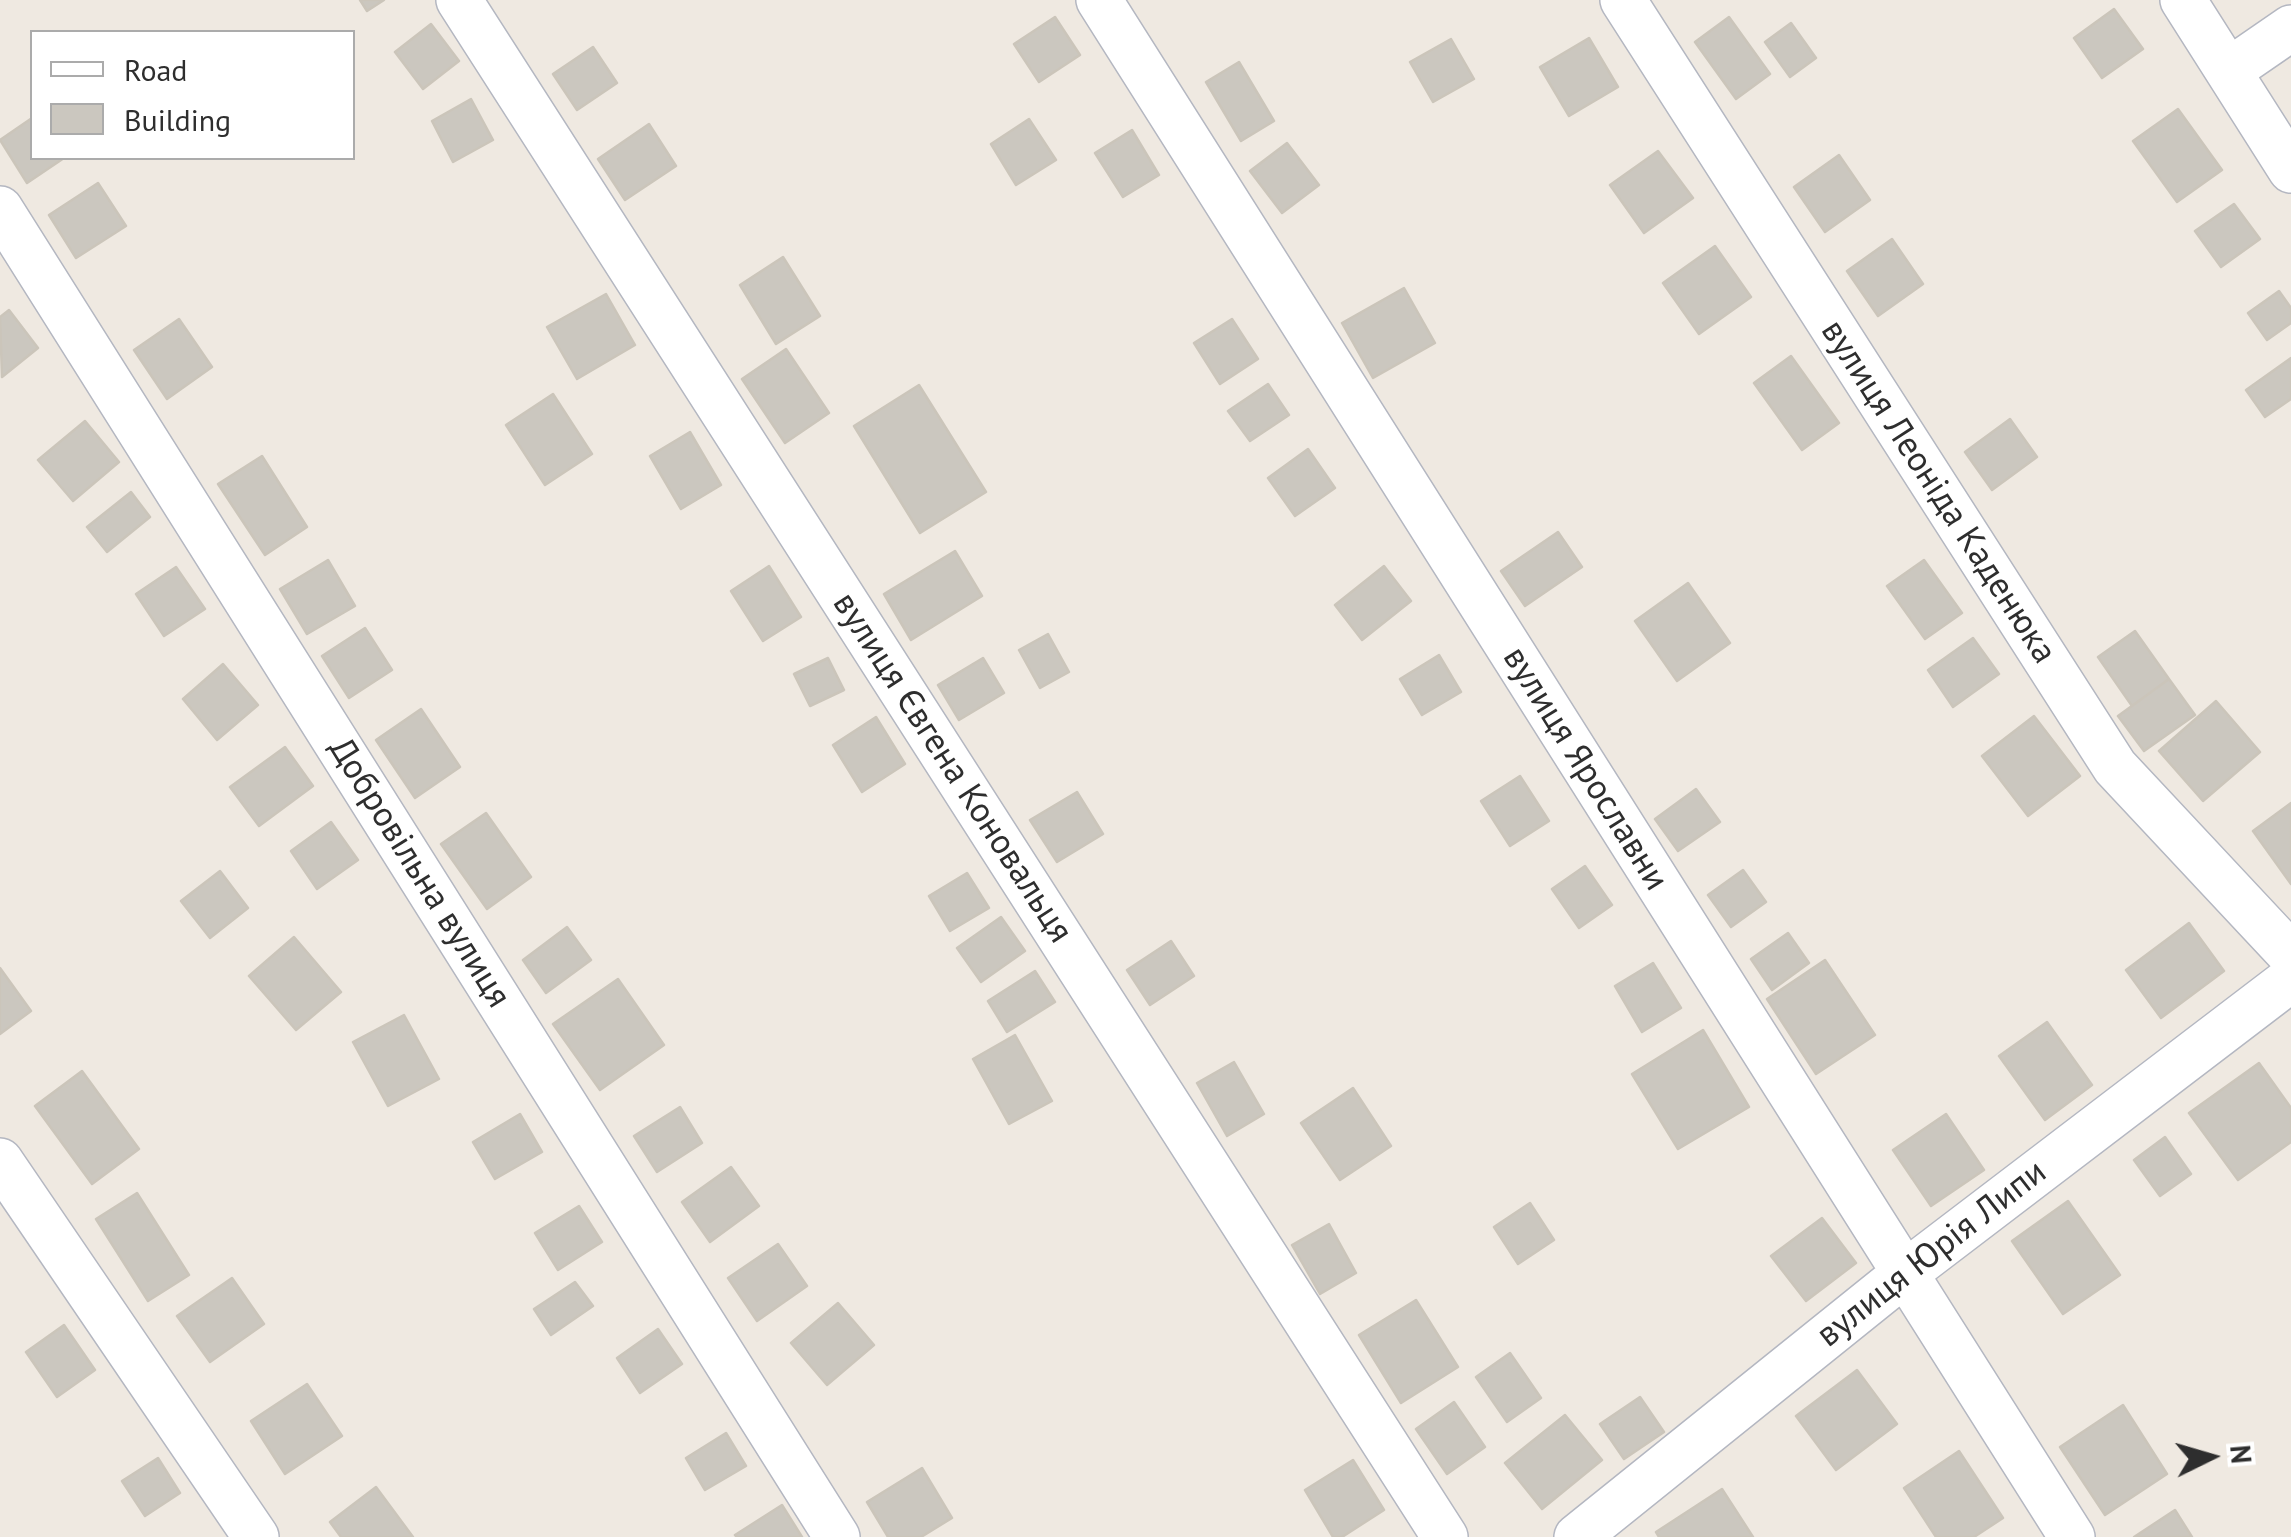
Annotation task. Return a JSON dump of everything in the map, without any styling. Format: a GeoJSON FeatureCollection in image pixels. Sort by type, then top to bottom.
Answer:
{"type":"FeatureCollection","features":[{"type":"Feature","properties":{"kind":"street","name":"вулиця Євгена Коновальця"},"geometry":{"type":"LineString","coordinates":[[458,0],[1445,1537]]}},
{"type":"Feature","properties":{"kind":"street","name":"вулиця Ярославни"},"geometry":{"type":"LineString","coordinates":[[1099,0],[2072,1537]]}},
{"type":"Feature","properties":{"kind":"street","name":"вулиця Леоніда Каденюка"},"geometry":{"type":"LineString","coordinates":[[1623,0],[2115,767],[2291,955]]}},
{"type":"Feature","properties":{"kind":"street"},"geometry":{"type":"LineString","coordinates":[[2183,0],[2291,170]]}},
{"type":"Feature","properties":{"kind":"street"},"geometry":{"type":"LineString","coordinates":[[2230,70],[2291,28]]}},
{"type":"Feature","properties":{"kind":"street","name":"Добровільна вулиця"},"geometry":{"type":"LineString","coordinates":[[0,209],[837,1537]]}},
{"type":"Feature","properties":{"kind":"street","name":"вулиця Юрія Липи"},"geometry":{"type":"LineString","coordinates":[[1578,1537],[1904,1274],[2291,978]]}},
{"type":"Feature","properties":{"kind":"street"},"geometry":{"type":"LineString","coordinates":[[0,1161],[256,1537]]}},
{"type":"Feature","properties":{"kind":"building"},"geometry":{"type":"Polygon","coordinates":[[[360,0],[384,0],[367,11],[360,0]]]}},
{"type":"Feature","properties":{"kind":"building"},"geometry":{"type":"Polygon","coordinates":[[[2114,9],[2143,49],[2102,78],[2074,38],[2114,9]]]}},
{"type":"Feature","properties":{"kind":"building"},"geometry":{"type":"Polygon","coordinates":[[[1055,17],[1080,55],[1039,82],[1014,44],[1055,17]]]}},
{"type":"Feature","properties":{"kind":"building"},"geometry":{"type":"Polygon","coordinates":[[[1729,17],[1770,74],[1736,99],[1695,42],[1729,17]]]}},
{"type":"Feature","properties":{"kind":"building"},"geometry":{"type":"Polygon","coordinates":[[[1791,23],[1816,58],[1790,77],[1765,42],[1791,23]]]}},
{"type":"Feature","properties":{"kind":"building"},"geometry":{"type":"Polygon","coordinates":[[[431,24],[459,61],[423,89],[395,52],[431,24]]]}},
{"type":"Feature","properties":{"kind":"building"},"geometry":{"type":"Polygon","coordinates":[[[1589,38],[1618,87],[1569,116],[1540,67],[1589,38]]]}},
{"type":"Feature","properties":{"kind":"building"},"geometry":{"type":"Polygon","coordinates":[[[1451,39],[1474,79],[1433,102],[1410,62],[1451,39]]]}},
{"type":"Feature","properties":{"kind":"building"},"geometry":{"type":"Polygon","coordinates":[[[593,47],[617,83],[577,110],[553,74],[593,47]]]}},
{"type":"Feature","properties":{"kind":"building"},"geometry":{"type":"Polygon","coordinates":[[[1239,62],[1274,121],[1241,141],[1206,82],[1239,62]]]}},
{"type":"Feature","properties":{"kind":"building"},"geometry":{"type":"Polygon","coordinates":[[[471,99],[493,140],[453,162],[432,121],[471,99]]]}},
{"type":"Feature","properties":{"kind":"building"},"geometry":{"type":"Polygon","coordinates":[[[2178,109],[2222,170],[2177,202],[2133,141],[2178,109]]]}},
{"type":"Feature","properties":{"kind":"building"},"geometry":{"type":"Polygon","coordinates":[[[30,119],[30,160],[61,160],[27,183],[0,140],[30,119]]]}},
{"type":"Feature","properties":{"kind":"building"},"geometry":{"type":"Polygon","coordinates":[[[1029,119],[1056,160],[1016,185],[991,144],[1029,119]]]}},
{"type":"Feature","properties":{"kind":"building"},"geometry":{"type":"Polygon","coordinates":[[[649,124],[676,166],[625,200],[598,159],[649,124]]]}},
{"type":"Feature","properties":{"kind":"building"},"geometry":{"type":"Polygon","coordinates":[[[1132,130],[1159,175],[1123,197],[1095,153],[1132,130]]]}},
{"type":"Feature","properties":{"kind":"building"},"geometry":{"type":"Polygon","coordinates":[[[1287,143],[1319,185],[1282,213],[1250,171],[1287,143]]]}},
{"type":"Feature","properties":{"kind":"building"},"geometry":{"type":"Polygon","coordinates":[[[1658,151],[1693,198],[1644,233],[1610,185],[1658,151]]]}},
{"type":"Feature","properties":{"kind":"building"},"geometry":{"type":"Polygon","coordinates":[[[1839,155],[1870,200],[1825,232],[1794,187],[1839,155]]]}},
{"type":"Feature","properties":{"kind":"building"},"geometry":{"type":"Polygon","coordinates":[[[98,183],[126,226],[76,258],[49,215],[98,183]]]}},
{"type":"Feature","properties":{"kind":"building"},"geometry":{"type":"Polygon","coordinates":[[[2234,204],[2260,239],[2221,267],[2195,231],[2234,204]]]}},
{"type":"Feature","properties":{"kind":"building"},"geometry":{"type":"Polygon","coordinates":[[[1892,239],[1923,284],[1878,316],[1847,271],[1892,239]]]}},
{"type":"Feature","properties":{"kind":"building"},"geometry":{"type":"Polygon","coordinates":[[[1715,246],[1751,297],[1699,334],[1663,283],[1715,246]]]}},
{"type":"Feature","properties":{"kind":"building"},"geometry":{"type":"Polygon","coordinates":[[[783,257],[820,316],[776,344],[740,285],[783,257]]]}},
{"type":"Feature","properties":{"kind":"building"},"geometry":{"type":"Polygon","coordinates":[[[1404,288],[1435,343],[1373,378],[1342,323],[1404,288]]]}},
{"type":"Feature","properties":{"kind":"building"},"geometry":{"type":"Polygon","coordinates":[[[2279,291],[2291,308],[2291,323],[2267,340],[2248,313],[2279,291]]]}},
{"type":"Feature","properties":{"kind":"building"},"geometry":{"type":"Polygon","coordinates":[[[606,294],[635,345],[577,379],[547,327],[606,294]]]}},
{"type":"Feature","properties":{"kind":"building"},"geometry":{"type":"Polygon","coordinates":[[[9,310],[38,348],[2,377],[0,317],[9,310]]]}},
{"type":"Feature","properties":{"kind":"building"},"geometry":{"type":"Polygon","coordinates":[[[179,319],[212,367],[167,399],[134,350],[179,319]]]}},
{"type":"Feature","properties":{"kind":"building"},"geometry":{"type":"Polygon","coordinates":[[[1232,319],[1258,359],[1220,384],[1194,343],[1232,319]]]}},
{"type":"Feature","properties":{"kind":"building"},"geometry":{"type":"Polygon","coordinates":[[[786,349],[829,413],[785,443],[742,379],[786,349]]]}},
{"type":"Feature","properties":{"kind":"building"},"geometry":{"type":"Polygon","coordinates":[[[1791,356],[1839,423],[1802,450],[1754,383],[1791,356]]]}},
{"type":"Feature","properties":{"kind":"building"},"geometry":{"type":"Polygon","coordinates":[[[2291,358],[2291,399],[2265,417],[2246,390],[2291,358]]]}},
{"type":"Feature","properties":{"kind":"building"},"geometry":{"type":"Polygon","coordinates":[[[1268,384],[1289,415],[1250,441],[1228,411],[1268,384]]]}},
{"type":"Feature","properties":{"kind":"building"},"geometry":{"type":"Polygon","coordinates":[[[919,385],[986,492],[920,533],[854,426],[919,385]]]}},
{"type":"Feature","properties":{"kind":"building"},"geometry":{"type":"Polygon","coordinates":[[[553,394],[592,454],[545,485],[506,425],[553,394]]]}},
{"type":"Feature","properties":{"kind":"building"},"geometry":{"type":"Polygon","coordinates":[[[2010,419],[2037,457],[1992,490],[1965,452],[2010,419]]]}},
{"type":"Feature","properties":{"kind":"building"},"geometry":{"type":"Polygon","coordinates":[[[85,421],[119,462],[73,501],[38,460],[85,421]]]}},
{"type":"Feature","properties":{"kind":"building"},"geometry":{"type":"Polygon","coordinates":[[[690,432],[721,485],[681,509],[650,456],[690,432]]]}},
{"type":"Feature","properties":{"kind":"building"},"geometry":{"type":"Polygon","coordinates":[[[1308,449],[1335,488],[1295,516],[1268,478],[1308,449]]]}},
{"type":"Feature","properties":{"kind":"building"},"geometry":{"type":"Polygon","coordinates":[[[262,456],[307,527],[265,555],[218,484],[262,456]]]}},
{"type":"Feature","properties":{"kind":"building"},"geometry":{"type":"Polygon","coordinates":[[[131,492],[150,517],[107,552],[87,527],[131,492]]]}},
{"type":"Feature","properties":{"kind":"building"},"geometry":{"type":"Polygon","coordinates":[[[1558,532],[1582,567],[1525,606],[1501,571],[1558,532]]]}},
{"type":"Feature","properties":{"kind":"building"},"geometry":{"type":"Polygon","coordinates":[[[955,551],[982,596],[911,640],[884,594],[955,551]]]}},
{"type":"Feature","properties":{"kind":"building"},"geometry":{"type":"Polygon","coordinates":[[[328,560],[355,606],[307,634],[280,589],[328,560]]]}},
{"type":"Feature","properties":{"kind":"building"},"geometry":{"type":"Polygon","coordinates":[[[1924,560],[1962,613],[1925,639],[1887,586],[1924,560]]]}},
{"type":"Feature","properties":{"kind":"building"},"geometry":{"type":"Polygon","coordinates":[[[769,566],[801,617],[763,641],[731,591],[769,566]]]}},
{"type":"Feature","properties":{"kind":"building"},"geometry":{"type":"Polygon","coordinates":[[[1384,566],[1411,601],[1362,640],[1335,605],[1384,566]]]}},
{"type":"Feature","properties":{"kind":"building"},"geometry":{"type":"Polygon","coordinates":[[[176,567],[205,609],[164,636],[136,594],[176,567]]]}},
{"type":"Feature","properties":{"kind":"building"},"geometry":{"type":"Polygon","coordinates":[[[1688,583],[1730,643],[1677,681],[1635,621],[1688,583]]]}},
{"type":"Feature","properties":{"kind":"building"},"geometry":{"type":"Polygon","coordinates":[[[365,628],[392,670],[349,698],[322,656],[365,628]]]}},
{"type":"Feature","properties":{"kind":"building"},"geometry":{"type":"Polygon","coordinates":[[[2135,631],[2169,679],[2132,706],[2098,657],[2135,631]]]}},
{"type":"Feature","properties":{"kind":"building"},"geometry":{"type":"Polygon","coordinates":[[[1048,634],[1069,672],[1040,688],[1019,650],[1048,634]]]}},
{"type":"Feature","properties":{"kind":"building"},"geometry":{"type":"Polygon","coordinates":[[[1973,638],[1999,674],[1953,707],[1928,670],[1973,638]]]}},
{"type":"Feature","properties":{"kind":"building"},"geometry":{"type":"Polygon","coordinates":[[[1439,655],[1461,692],[1422,715],[1400,679],[1439,655]]]}},
{"type":"Feature","properties":{"kind":"building"},"geometry":{"type":"Polygon","coordinates":[[[828,658],[844,690],[810,706],[794,674],[828,658]]]}},
{"type":"Feature","properties":{"kind":"building"},"geometry":{"type":"Polygon","coordinates":[[[983,658],[1004,693],[959,720],[938,685],[983,658]]]}},
{"type":"Feature","properties":{"kind":"building"},"geometry":{"type":"Polygon","coordinates":[[[223,664],[258,705],[217,740],[183,699],[223,664]]]}},
{"type":"Feature","properties":{"kind":"building"},"geometry":{"type":"Polygon","coordinates":[[[2169,679],[2195,715],[2144,751],[2118,716],[2169,679]]]}},
{"type":"Feature","properties":{"kind":"building"},"geometry":{"type":"Polygon","coordinates":[[[2216,701],[2260,752],[2203,801],[2159,751],[2216,701]]]}},
{"type":"Feature","properties":{"kind":"building"},"geometry":{"type":"Polygon","coordinates":[[[421,709],[460,767],[415,798],[376,740],[421,709]]]}},
{"type":"Feature","properties":{"kind":"building"},"geometry":{"type":"Polygon","coordinates":[[[2034,716],[2080,776],[2028,816],[1982,756],[2034,716]]]}},
{"type":"Feature","properties":{"kind":"building"},"geometry":{"type":"Polygon","coordinates":[[[876,717],[905,764],[862,792],[833,745],[876,717]]]}},
{"type":"Feature","properties":{"kind":"building"},"geometry":{"type":"Polygon","coordinates":[[[285,747],[313,786],[259,826],[230,787],[285,747]]]}},
{"type":"Feature","properties":{"kind":"building"},"geometry":{"type":"Polygon","coordinates":[[[1520,776],[1549,821],[1510,846],[1481,801],[1520,776]]]}},
{"type":"Feature","properties":{"kind":"building"},"geometry":{"type":"Polygon","coordinates":[[[1696,789],[1720,822],[1678,851],[1655,819],[1696,789]]]}},
{"type":"Feature","properties":{"kind":"building"},"geometry":{"type":"Polygon","coordinates":[[[1077,792],[1103,834],[1057,862],[1030,820],[1077,792]]]}},
{"type":"Feature","properties":{"kind":"building"},"geometry":{"type":"Polygon","coordinates":[[[2291,803],[2291,884],[2253,831],[2291,803]]]}},
{"type":"Feature","properties":{"kind":"building"},"geometry":{"type":"Polygon","coordinates":[[[486,813],[531,877],[487,909],[441,844],[486,813]]]}},
{"type":"Feature","properties":{"kind":"building"},"geometry":{"type":"Polygon","coordinates":[[[331,822],[358,860],[317,889],[291,851],[331,822]]]}},
{"type":"Feature","properties":{"kind":"building"},"geometry":{"type":"Polygon","coordinates":[[[1585,866],[1612,905],[1579,928],[1552,889],[1585,866]]]}},
{"type":"Feature","properties":{"kind":"building"},"geometry":{"type":"Polygon","coordinates":[[[1743,870],[1766,902],[1731,927],[1708,895],[1743,870]]]}},
{"type":"Feature","properties":{"kind":"building"},"geometry":{"type":"Polygon","coordinates":[[[220,871],[248,908],[210,938],[181,901],[220,871]]]}},
{"type":"Feature","properties":{"kind":"building"},"geometry":{"type":"Polygon","coordinates":[[[967,873],[989,908],[950,931],[929,896],[967,873]]]}},
{"type":"Feature","properties":{"kind":"building"},"geometry":{"type":"Polygon","coordinates":[[[1001,917],[1025,951],[981,982],[957,948],[1001,917]]]}},
{"type":"Feature","properties":{"kind":"building"},"geometry":{"type":"Polygon","coordinates":[[[2189,923],[2224,971],[2161,1018],[2126,970],[2189,923]]]}},
{"type":"Feature","properties":{"kind":"building"},"geometry":{"type":"Polygon","coordinates":[[[567,927],[591,960],[546,993],[523,960],[567,927]]]}},
{"type":"Feature","properties":{"kind":"building"},"geometry":{"type":"Polygon","coordinates":[[[1788,933],[1809,963],[1772,990],[1751,959],[1788,933]]]}},
{"type":"Feature","properties":{"kind":"building"},"geometry":{"type":"Polygon","coordinates":[[[294,937],[341,992],[296,1030],[249,976],[294,937]]]}},
{"type":"Feature","properties":{"kind":"building"},"geometry":{"type":"Polygon","coordinates":[[[1171,941],[1194,976],[1150,1005],[1127,970],[1171,941]]]}},
{"type":"Feature","properties":{"kind":"building"},"geometry":{"type":"Polygon","coordinates":[[[1825,960],[1875,1035],[1816,1074],[1767,999],[1825,960]]]}},
{"type":"Feature","properties":{"kind":"building"},"geometry":{"type":"Polygon","coordinates":[[[1653,963],[1681,1008],[1642,1032],[1615,986],[1653,963]]]}},
{"type":"Feature","properties":{"kind":"building"},"geometry":{"type":"Polygon","coordinates":[[[0,968],[31,1011],[0,1034],[0,968]]]}},
{"type":"Feature","properties":{"kind":"building"},"geometry":{"type":"Polygon","coordinates":[[[1035,971],[1055,1002],[1007,1032],[988,1001],[1035,971]]]}},
{"type":"Feature","properties":{"kind":"building"},"geometry":{"type":"Polygon","coordinates":[[[618,979],[664,1045],[600,1090],[553,1024],[618,979]]]}},
{"type":"Feature","properties":{"kind":"building"},"geometry":{"type":"Polygon","coordinates":[[[404,1015],[439,1079],[388,1106],[353,1042],[404,1015]]]}},
{"type":"Feature","properties":{"kind":"building"},"geometry":{"type":"Polygon","coordinates":[[[2047,1022],[2092,1085],[2045,1120],[1999,1056],[2047,1022]]]}},
{"type":"Feature","properties":{"kind":"building"},"geometry":{"type":"Polygon","coordinates":[[[1703,1030],[1749,1107],[1678,1149],[1632,1074],[1703,1030]]]}},
{"type":"Feature","properties":{"kind":"building"},"geometry":{"type":"Polygon","coordinates":[[[1015,1035],[1052,1101],[1009,1124],[973,1059],[1015,1035]]]}},
{"type":"Feature","properties":{"kind":"building"},"geometry":{"type":"Polygon","coordinates":[[[1234,1062],[1264,1114],[1227,1136],[1197,1083],[1234,1062]]]}},
{"type":"Feature","properties":{"kind":"building"},"geometry":{"type":"Polygon","coordinates":[[[2259,1063],[2291,1108],[2291,1142],[2238,1180],[2189,1113],[2259,1063]]]}},
{"type":"Feature","properties":{"kind":"building"},"geometry":{"type":"Polygon","coordinates":[[[82,1071],[139,1149],[92,1184],[35,1106],[82,1071]]]}},
{"type":"Feature","properties":{"kind":"building"},"geometry":{"type":"Polygon","coordinates":[[[1353,1088],[1391,1146],[1340,1180],[1301,1123],[1353,1088]]]}},
{"type":"Feature","properties":{"kind":"building"},"geometry":{"type":"Polygon","coordinates":[[[680,1107],[702,1143],[657,1172],[634,1136],[680,1107]]]}},
{"type":"Feature","properties":{"kind":"building"},"geometry":{"type":"Polygon","coordinates":[[[520,1114],[542,1152],[495,1179],[473,1142],[520,1114]]]}},
{"type":"Feature","properties":{"kind":"building"},"geometry":{"type":"Polygon","coordinates":[[[1946,1114],[1984,1170],[1931,1206],[1893,1150],[1946,1114]]]}},
{"type":"Feature","properties":{"kind":"building"},"geometry":{"type":"Polygon","coordinates":[[[2165,1137],[2191,1174],[2160,1196],[2134,1160],[2165,1137]]]}},
{"type":"Feature","properties":{"kind":"building"},"geometry":{"type":"Polygon","coordinates":[[[731,1167],[759,1206],[710,1242],[682,1202],[731,1167]]]}},
{"type":"Feature","properties":{"kind":"building"},"geometry":{"type":"Polygon","coordinates":[[[137,1193],[189,1275],[148,1301],[96,1219],[137,1193]]]}},
{"type":"Feature","properties":{"kind":"building"},"geometry":{"type":"Polygon","coordinates":[[[2068,1201],[2120,1275],[2063,1314],[2012,1241],[2068,1201]]]}},
{"type":"Feature","properties":{"kind":"building"},"geometry":{"type":"Polygon","coordinates":[[[1530,1203],[1554,1240],[1518,1264],[1494,1227],[1530,1203]]]}},
{"type":"Feature","properties":{"kind":"building"},"geometry":{"type":"Polygon","coordinates":[[[579,1206],[602,1242],[558,1270],[535,1233],[579,1206]]]}},
{"type":"Feature","properties":{"kind":"building"},"geometry":{"type":"Polygon","coordinates":[[[1822,1218],[1856,1263],[1806,1301],[1771,1256],[1822,1218]]]}},
{"type":"Feature","properties":{"kind":"building"},"geometry":{"type":"Polygon","coordinates":[[[1329,1224],[1356,1273],[1320,1294],[1292,1245],[1329,1224]]]}},
{"type":"Feature","properties":{"kind":"building"},"geometry":{"type":"Polygon","coordinates":[[[778,1244],[807,1286],[757,1321],[728,1278],[778,1244]]]}},
{"type":"Feature","properties":{"kind":"building"},"geometry":{"type":"Polygon","coordinates":[[[232,1278],[264,1324],[210,1362],[177,1316],[232,1278]]]}},
{"type":"Feature","properties":{"kind":"building"},"geometry":{"type":"Polygon","coordinates":[[[575,1282],[593,1306],[551,1335],[534,1309],[575,1282]]]}},
{"type":"Feature","properties":{"kind":"building"},"geometry":{"type":"Polygon","coordinates":[[[1416,1300],[1458,1367],[1401,1403],[1359,1335],[1416,1300]]]}},
{"type":"Feature","properties":{"kind":"building"},"geometry":{"type":"Polygon","coordinates":[[[838,1303],[874,1345],[827,1385],[791,1343],[838,1303]]]}},
{"type":"Feature","properties":{"kind":"building"},"geometry":{"type":"Polygon","coordinates":[[[64,1325],[95,1370],[57,1397],[26,1352],[64,1325]]]}},
{"type":"Feature","properties":{"kind":"building"},"geometry":{"type":"Polygon","coordinates":[[[658,1329],[682,1364],[640,1393],[617,1358],[658,1329]]]}},
{"type":"Feature","properties":{"kind":"building"},"geometry":{"type":"Polygon","coordinates":[[[1510,1353],[1541,1398],[1507,1422],[1476,1377],[1510,1353]]]}},
{"type":"Feature","properties":{"kind":"building"},"geometry":{"type":"Polygon","coordinates":[[[1857,1370],[1897,1424],[1836,1470],[1796,1416],[1857,1370]]]}},
{"type":"Feature","properties":{"kind":"building"},"geometry":{"type":"Polygon","coordinates":[[[307,1384],[342,1436],[285,1474],[251,1421],[307,1384]]]}},
{"type":"Feature","properties":{"kind":"building"},"geometry":{"type":"Polygon","coordinates":[[[1640,1397],[1664,1432],[1624,1459],[1600,1424],[1640,1397]]]}},
{"type":"Feature","properties":{"kind":"building"},"geometry":{"type":"Polygon","coordinates":[[[1454,1402],[1485,1447],[1447,1474],[1416,1429],[1454,1402]]]}},
{"type":"Feature","properties":{"kind":"building"},"geometry":{"type":"Polygon","coordinates":[[[2123,1405],[2167,1474],[2105,1515],[2060,1447],[2123,1405]]]}},
{"type":"Feature","properties":{"kind":"building"},"geometry":{"type":"Polygon","coordinates":[[[1565,1415],[1602,1460],[1542,1509],[1505,1463],[1565,1415]]]}},
{"type":"Feature","properties":{"kind":"building"},"geometry":{"type":"Polygon","coordinates":[[[726,1433],[746,1466],[705,1490],[686,1458],[726,1433]]]}},
{"type":"Feature","properties":{"kind":"building"},"geometry":{"type":"Polygon","coordinates":[[[1959,1451],[2003,1518],[1974,1537],[1936,1537],[1904,1488],[1959,1451]]]}},
{"type":"Feature","properties":{"kind":"building"},"geometry":{"type":"Polygon","coordinates":[[[158,1458],[180,1493],[145,1516],[122,1481],[158,1458]]]}},
{"type":"Feature","properties":{"kind":"building"},"geometry":{"type":"Polygon","coordinates":[[[1353,1460],[1384,1510],[1342,1537],[1333,1537],[1305,1490],[1353,1460]]]}},
{"type":"Feature","properties":{"kind":"building"},"geometry":{"type":"Polygon","coordinates":[[[922,1468],[952,1518],[921,1537],[888,1537],[867,1502],[922,1468]]]}},
{"type":"Feature","properties":{"kind":"building"},"geometry":{"type":"Polygon","coordinates":[[[376,1487],[413,1537],[341,1537],[330,1522],[376,1487]]]}},
{"type":"Feature","properties":{"kind":"building"},"geometry":{"type":"Polygon","coordinates":[[[1722,1489],[1753,1537],[1659,1537],[1656,1532],[1722,1489]]]}},
{"type":"Feature","properties":{"kind":"building"},"geometry":{"type":"Polygon","coordinates":[[[782,1505],[802,1537],[735,1535],[782,1505]]]}},
{"type":"Feature","properties":{"kind":"building"},"geometry":{"type":"Polygon","coordinates":[[[2175,1510],[2192,1537],[2134,1537],[2175,1510]]]}}]}
